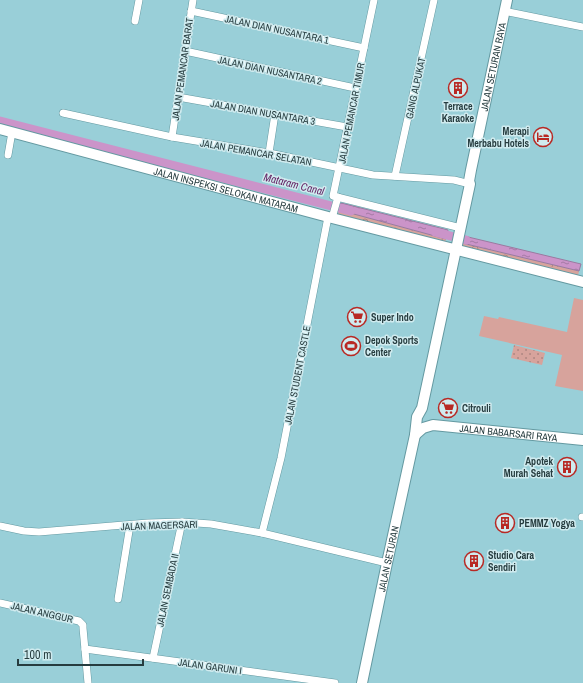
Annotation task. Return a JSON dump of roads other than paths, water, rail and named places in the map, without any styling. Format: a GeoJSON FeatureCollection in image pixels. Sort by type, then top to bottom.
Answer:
{"type":"FeatureCollection","features":[{"type":"Feature","properties":{"kind":"main road","name":"JALAN SETURAN RAYA"},"geometry":{"type":"LineString","coordinates":[[455,249],[507,0]]}},
{"type":"Feature","properties":{"kind":"main road","name":"JALAN INSPEKSI SELOKAN MATARAM"},"geometry":{"type":"LineString","coordinates":[[0,129],[332,215],[455,249],[582,280]]}},
{"type":"Feature","properties":{"kind":"main road"},"geometry":{"type":"LineString","coordinates":[[415,435],[417,417],[422,408],[455,249]]}},
{"type":"Feature","properties":{"kind":"main road"},"geometry":{"type":"LineString","coordinates":[[422,408],[424,417],[433,426]]}},
{"type":"Feature","properties":{"kind":"main road"},"geometry":{"type":"LineString","coordinates":[[415,435],[422,428],[433,426]]}},
{"type":"Feature","properties":{"kind":"main road","name":"JALAN BABARSARI RAYA"},"geometry":{"type":"LineString","coordinates":[[433,426],[583,440]]}},
{"type":"Feature","properties":{"kind":"main road","name":"JALAN SETURAN"},"geometry":{"type":"LineString","coordinates":[[362,683],[415,435]]}},
{"type":"Feature","properties":{"kind":"street"},"geometry":{"type":"LineString","coordinates":[[134,21],[139,0]]}},
{"type":"Feature","properties":{"kind":"street","name":"JALAN PEMANCAR BARAT"},"geometry":{"type":"LineString","coordinates":[[172,137],[193,0]]}},
{"type":"Feature","properties":{"kind":"street","name":"JALAN PEMANCAR TIMUR"},"geometry":{"type":"LineString","coordinates":[[374,0],[339,168],[373,175],[469,182]]}},
{"type":"Feature","properties":{"kind":"street","name":"GANG ALPUKAT"},"geometry":{"type":"LineString","coordinates":[[395,176],[434,0]]}},
{"type":"Feature","properties":{"kind":"street","name":"JALAN DIAN NUSANTARA 1"},"geometry":{"type":"LineString","coordinates":[[191,11],[364,48]]}},
{"type":"Feature","properties":{"kind":"street"},"geometry":{"type":"LineString","coordinates":[[504,11],[583,27]]}},
{"type":"Feature","properties":{"kind":"street","name":"JALAN DIAN NUSANTARA 2"},"geometry":{"type":"LineString","coordinates":[[185,51],[356,88]]}},
{"type":"Feature","properties":{"kind":"street","name":"JALAN DIAN NUSANTARA 3"},"geometry":{"type":"LineString","coordinates":[[178,97],[347,127]]}},
{"type":"Feature","properties":{"kind":"street","name":"JALAN PEMANCAR SELATAN"},"geometry":{"type":"LineString","coordinates":[[63,113],[172,137],[269,153],[339,168]]}},
{"type":"Feature","properties":{"kind":"street"},"geometry":{"type":"LineString","coordinates":[[269,153],[274,114]]}},
{"type":"Feature","properties":{"kind":"street"},"geometry":{"type":"LineString","coordinates":[[8,155],[12,132]]}},
{"type":"Feature","properties":{"kind":"street"},"geometry":{"type":"LineString","coordinates":[[339,168],[332,196],[338,199],[458,230]]}},
{"type":"Feature","properties":{"kind":"street"},"geometry":{"type":"LineString","coordinates":[[332,215],[338,199]]}},
{"type":"Feature","properties":{"kind":"street","name":"JALAN STUDENT CASTLE"},"geometry":{"type":"LineString","coordinates":[[262,533],[281,458],[332,215]]}},
{"type":"Feature","properties":{"kind":"street","name":"JALAN MAGERSARI"},"geometry":{"type":"LineString","coordinates":[[0,526],[24,531],[39,532],[182,522],[210,524],[262,533],[387,563]]}},
{"type":"Feature","properties":{"kind":"street","name":"JALAN SEMBADA II"},"geometry":{"type":"LineString","coordinates":[[153,658],[182,522]]}},
{"type":"Feature","properties":{"kind":"street"},"geometry":{"type":"LineString","coordinates":[[118,599],[130,525]]}},
{"type":"Feature","properties":{"kind":"street","name":"JALAN ANGGUR"},"geometry":{"type":"LineString","coordinates":[[0,603],[79,621],[83,624],[85,649]]}},
{"type":"Feature","properties":{"kind":"street"},"geometry":{"type":"LineString","coordinates":[[85,649],[88,683]]}},
{"type":"Feature","properties":{"kind":"street","name":"JALAN GARUNI I"},"geometry":{"type":"LineString","coordinates":[[85,649],[335,683]]}},
{"type":"Feature","properties":{"kind":"water"},"geometry":{"type":"Polygon","coordinates":[[[341,203],[448,230],[446,239],[339,210],[341,203]]]}},
{"type":"Feature","properties":{"kind":"water"},"geometry":{"type":"Polygon","coordinates":[[[464,236],[581,264],[579,271],[462,243],[464,236]]]}},
{"type":"Feature","properties":{"kind":"waterway","name":"Mataram Canal"},"geometry":{"type":"LineString","coordinates":[[0,121],[351,211]]}},
{"type":"Feature","properties":{"kind":"waterway","name":"Mataram Canal"},"geometry":{"type":"LineString","coordinates":[[435,232],[466,240]]}},
{"type":"Feature","properties":{"kind":"place","name":"Terrace Karaoke"},"geometry":{"type":"Point","coordinates":[458,88]}},
{"type":"Feature","properties":{"kind":"place","name":"Merapi Merbabu Hotels"},"geometry":{"type":"Point","coordinates":[543,137]}},
{"type":"Feature","properties":{"kind":"place","name":"Super Indo"},"geometry":{"type":"Point","coordinates":[357,317]}},
{"type":"Feature","properties":{"kind":"place","name":"Depok Sports Center"},"geometry":{"type":"Point","coordinates":[351,346]}},
{"type":"Feature","properties":{"kind":"place","name":"Citrouli"},"geometry":{"type":"Point","coordinates":[448,408]}},
{"type":"Feature","properties":{"kind":"place","name":"Apotek Murah Sehat"},"geometry":{"type":"Point","coordinates":[567,467]}},
{"type":"Feature","properties":{"kind":"place","name":"PEMMZ Yogya"},"geometry":{"type":"Point","coordinates":[505,523]}},
{"type":"Feature","properties":{"kind":"place","name":"Studio Cara Sendiri"},"geometry":{"type":"Point","coordinates":[474,561]}}]}
